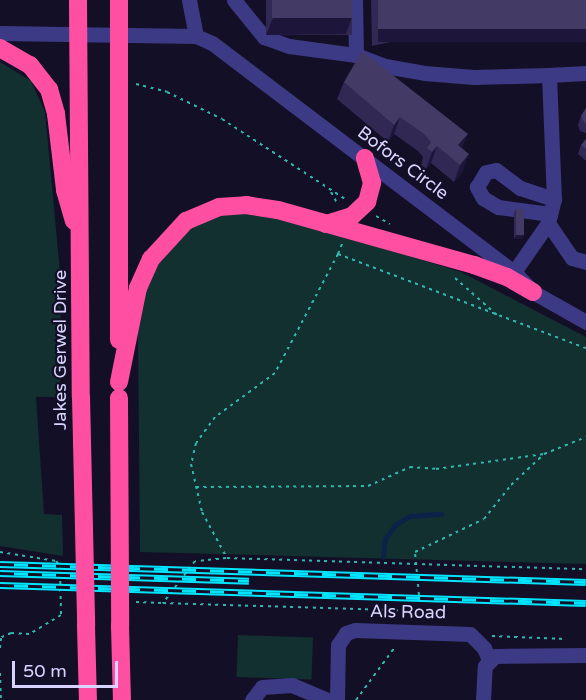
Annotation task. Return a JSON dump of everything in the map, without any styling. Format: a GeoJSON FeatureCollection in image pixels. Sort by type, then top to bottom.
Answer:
{"type":"FeatureCollection","features":[{"type":"Feature","properties":{"kind":"highway","name":"Jakes Gerwel Drive"},"geometry":{"type":"LineString","coordinates":[[78,0],[81,397],[88,700]]}},
{"type":"Feature","properties":{"kind":"highway"},"geometry":{"type":"LineString","coordinates":[[119,0],[122,700]]}},
{"type":"Feature","properties":{"kind":"highway"},"geometry":{"type":"LineString","coordinates":[[0,48],[30,65],[49,88],[56,114],[65,190],[80,237]]}},
{"type":"Feature","properties":{"kind":"highway"},"geometry":{"type":"LineString","coordinates":[[352,219],[371,190],[365,158]]}},
{"type":"Feature","properties":{"kind":"highway"},"geometry":{"type":"LineString","coordinates":[[119,390],[144,272],[162,243],[186,221],[219,207],[246,205],[278,210],[324,225],[352,219],[482,267],[533,292]]}},
{"type":"Feature","properties":{"kind":"street"},"geometry":{"type":"LineString","coordinates":[[189,0],[196,36]]}},
{"type":"Feature","properties":{"kind":"street"},"geometry":{"type":"LineString","coordinates":[[234,0],[264,37],[289,46],[356,55],[385,66],[424,73],[474,77],[586,73]]}},
{"type":"Feature","properties":{"kind":"street"},"geometry":{"type":"LineString","coordinates":[[355,0],[356,55]]}},
{"type":"Feature","properties":{"kind":"street","name":"Bofors Circle"},"geometry":{"type":"LineString","coordinates":[[0,33],[196,36],[224,51],[365,158],[514,272],[533,292],[586,322]]}},
{"type":"Feature","properties":{"kind":"street"},"geometry":{"type":"LineString","coordinates":[[514,272],[549,219],[554,199],[549,75]]}},
{"type":"Feature","properties":{"kind":"street"},"geometry":{"type":"LineString","coordinates":[[554,199],[520,188],[496,170],[486,172],[477,187],[483,198],[498,207],[549,219],[572,258],[586,262]]}},
{"type":"Feature","properties":{"kind":"street","name":"Als Road"},"geometry":{"type":"LineString","coordinates":[[337,700],[341,638],[355,630],[464,633],[477,639]]}},
{"type":"Feature","properties":{"kind":"street"},"geometry":{"type":"LineString","coordinates":[[477,639],[489,660]]}},
{"type":"Feature","properties":{"kind":"street"},"geometry":{"type":"LineString","coordinates":[[483,700],[484,673],[489,660],[503,655],[586,655]]}},
{"type":"Feature","properties":{"kind":"street"},"geometry":{"type":"LineString","coordinates":[[252,700],[262,687],[292,686],[328,700]]}},
{"type":"Feature","properties":{"kind":"path"},"geometry":{"type":"LineString","coordinates":[[134,84],[167,92],[222,119],[329,189],[352,219],[399,229]]}},
{"type":"Feature","properties":{"kind":"path"},"geometry":{"type":"LineString","coordinates":[[329,189],[352,219]]}},
{"type":"Feature","properties":{"kind":"path"},"geometry":{"type":"LineString","coordinates":[[227,558],[202,512],[191,464],[196,443],[215,417],[275,373],[338,254],[352,219]]}},
{"type":"Feature","properties":{"kind":"path"},"geometry":{"type":"LineString","coordinates":[[338,254],[586,348]]}},
{"type":"Feature","properties":{"kind":"path"},"geometry":{"type":"LineString","coordinates":[[452,275],[497,315]]}},
{"type":"Feature","properties":{"kind":"path"},"geometry":{"type":"LineString","coordinates":[[196,487],[368,486],[410,467],[436,469],[544,454],[586,437]]}},
{"type":"Feature","properties":{"kind":"path"},"geometry":{"type":"LineString","coordinates":[[356,700],[414,632],[421,611],[414,564],[415,552],[484,519],[511,485],[544,454]]}},
{"type":"Feature","properties":{"kind":"path"},"geometry":{"type":"LineString","coordinates":[[0,552],[56,561],[60,566],[61,615],[28,634],[11,633],[1,638],[0,648]]}},
{"type":"Feature","properties":{"kind":"path"},"geometry":{"type":"LineString","coordinates":[[421,611],[163,603],[195,561],[227,558],[586,569]]}},
{"type":"Feature","properties":{"kind":"path"},"geometry":{"type":"LineString","coordinates":[[477,639],[485,635],[575,640]]}},
{"type":"Feature","properties":{"kind":"path"},"geometry":{"type":"LineString","coordinates":[[0,673],[1,700]]}},
{"type":"Feature","properties":{"kind":"green space"},"geometry":{"type":"Polygon","coordinates":[[[0,62],[31,81],[45,112],[61,283],[60,397],[36,397],[44,514],[62,515],[63,556],[0,546],[0,62]]]}},
{"type":"Feature","properties":{"kind":"green space"},"geometry":{"type":"Polygon","coordinates":[[[235,212],[278,216],[461,272],[586,337],[586,564],[140,552],[138,331],[146,282],[152,268],[182,233],[208,218],[235,212]]]}},
{"type":"Feature","properties":{"kind":"green space"},"geometry":{"type":"Polygon","coordinates":[[[238,635],[313,638],[311,680],[237,677],[238,635]]]}},
{"type":"Feature","properties":{"kind":"building"},"geometry":{"type":"Polygon","coordinates":[[[272,0],[352,0],[352,18],[272,18],[272,0]]]}},
{"type":"Feature","properties":{"kind":"building"},"geometry":{"type":"Polygon","coordinates":[[[378,0],[586,0],[586,29],[378,29],[378,0]]]}},
{"type":"Feature","properties":{"kind":"building"},"geometry":{"type":"Polygon","coordinates":[[[362,51],[468,134],[458,145],[469,154],[460,165],[437,146],[432,152],[427,148],[431,142],[424,134],[400,117],[394,125],[344,82],[362,51]]]}},
{"type":"Feature","properties":{"kind":"building"},"geometry":{"type":"Polygon","coordinates":[[[586,108],[586,123],[581,116],[586,108]]]}},
{"type":"Feature","properties":{"kind":"building"},"geometry":{"type":"Polygon","coordinates":[[[586,139],[586,149],[581,145],[586,139]]]}},
{"type":"Feature","properties":{"kind":"building"},"geometry":{"type":"Polygon","coordinates":[[[516,209],[524,209],[524,235],[516,235],[516,209]]]}},
{"type":"Feature","properties":{"kind":"waterway"},"geometry":{"type":"LineString","coordinates":[[383,557],[385,539],[395,525],[410,516],[441,514]]}},
{"type":"Feature","properties":{"kind":"railway"},"geometry":{"type":"LineString","coordinates":[[0,564],[586,582]]}},
{"type":"Feature","properties":{"kind":"railway"},"geometry":{"type":"LineString","coordinates":[[0,573],[249,581]]}},
{"type":"Feature","properties":{"kind":"railway"},"geometry":{"type":"LineString","coordinates":[[0,585],[586,603]]}}]}
